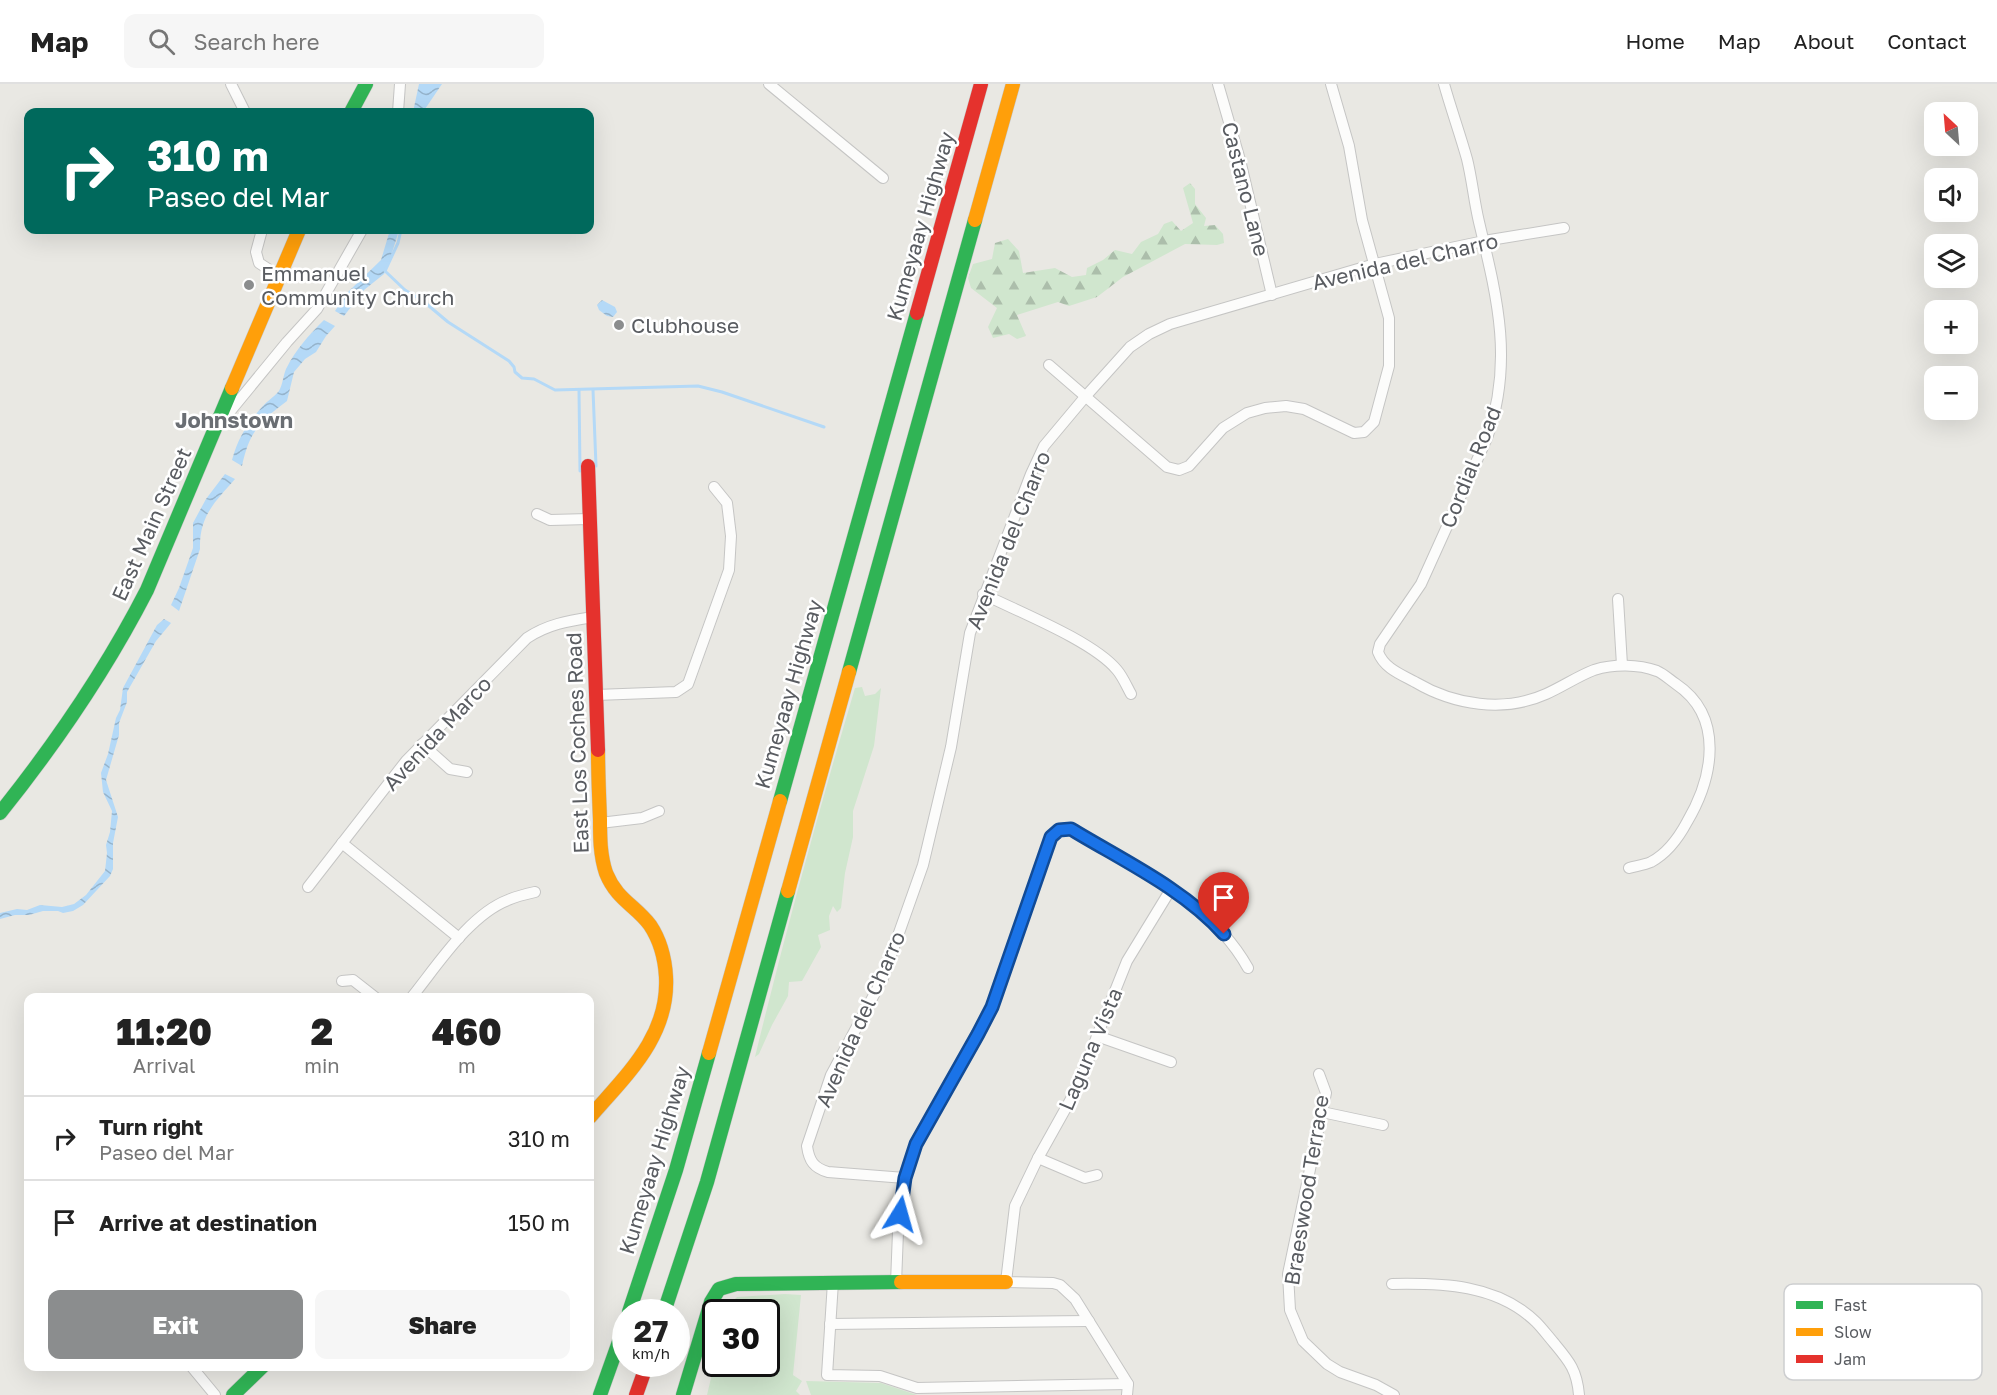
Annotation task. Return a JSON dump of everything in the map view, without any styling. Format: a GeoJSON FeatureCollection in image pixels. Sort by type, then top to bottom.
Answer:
{"type":"FeatureCollection","features":[{"type":"Feature","properties":{"kind":"main road"},"geometry":{"type":"LineString","coordinates":[[353,108],[366,84]]}},
{"type":"Feature","properties":{"kind":"main road","name":"Kumeyaay Highway"},"geometry":{"type":"LineString","coordinates":[[633,1299],[676,1170],[981,84]]}},
{"type":"Feature","properties":{"kind":"main road"},"geometry":{"type":"LineString","coordinates":[[668,1299],[707,1182],[1013,84]]}},
{"type":"Feature","properties":{"kind":"main road","name":"East Main Street"},"geometry":{"type":"LineString","coordinates":[[0,813],[34,772],[71,719],[134,616],[297,234]]}},
{"type":"Feature","properties":{"kind":"main road","name":"East Los Coches Road"},"geometry":{"type":"LineString","coordinates":[[588,466],[601,854],[609,880],[618,895],[644,918],[656,935],[664,954],[667,974],[661,1016],[649,1045],[594,1112]]}},
{"type":"Feature","properties":{"kind":"main road"},"geometry":{"type":"LineString","coordinates":[[683,1395],[711,1302],[719,1289],[736,1284],[1006,1282]]}},
{"type":"Feature","properties":{"kind":"main road"},"geometry":{"type":"LineString","coordinates":[[600,1395],[612,1361]]}},
{"type":"Feature","properties":{"kind":"main road"},"geometry":{"type":"LineString","coordinates":[[233,1395],[258,1371]]}},
{"type":"Feature","properties":{"kind":"main road"},"geometry":{"type":"LineString","coordinates":[[636,1395],[642,1377]]}},
{"type":"Feature","properties":{"kind":"street"},"geometry":{"type":"LineString","coordinates":[[231,84],[243,108]]}},
{"type":"Feature","properties":{"kind":"street"},"geometry":{"type":"LineString","coordinates":[[398,108],[400,84]]}},
{"type":"Feature","properties":{"kind":"street","name":"Castano Lane"},"geometry":{"type":"LineString","coordinates":[[1218,84],[1240,160],[1272,295]]}},
{"type":"Feature","properties":{"kind":"street"},"geometry":{"type":"LineString","coordinates":[[1049,365],[1167,467],[1179,470],[1189,466],[1223,428],[1247,413],[1265,408],[1286,406],[1304,409],[1353,433],[1364,432],[1374,422],[1389,366],[1389,318],[1362,220],[1349,146],[1331,84]]}},
{"type":"Feature","properties":{"kind":"street","name":"Cordial Road"},"geometry":{"type":"LineString","coordinates":[[1444,84],[1467,159],[1501,328],[1502,361],[1494,416],[1487,438],[1421,584],[1380,644],[1378,652],[1380,659],[1384,665],[1430,691],[1443,697],[1473,704],[1511,704],[1527,701],[1545,695],[1595,670],[1622,666]]}},
{"type":"Feature","properties":{"kind":"street"},"geometry":{"type":"LineString","coordinates":[[772,85],[883,178]]}},
{"type":"Feature","properties":{"kind":"street","name":"Avenida del Charro"},"geometry":{"type":"LineString","coordinates":[[905,1178],[828,1172],[818,1169],[813,1165],[807,1146],[831,1075],[883,978],[923,865],[951,747],[970,633],[983,594],[1044,446],[1130,347],[1170,324],[1375,264],[1484,241],[1564,228]]}},
{"type":"Feature","properties":{"kind":"street"},"geometry":{"type":"LineString","coordinates":[[261,234],[256,252],[259,263],[279,276]]}},
{"type":"Feature","properties":{"kind":"street"},"geometry":{"type":"LineString","coordinates":[[213,432],[317,309],[360,234]]}},
{"type":"Feature","properties":{"kind":"street"},"geometry":{"type":"LineString","coordinates":[[596,695],[676,692],[688,684],[729,570],[731,536],[727,502],[714,487]]}},
{"type":"Feature","properties":{"kind":"street"},"geometry":{"type":"LineString","coordinates":[[537,514],[550,520],[589,519]]}},
{"type":"Feature","properties":{"kind":"street"},"geometry":{"type":"LineString","coordinates":[[983,594],[1070,636],[1100,654],[1118,670],[1131,694]]}},
{"type":"Feature","properties":{"kind":"street"},"geometry":{"type":"LineString","coordinates":[[1618,599],[1622,666],[1658,671],[1685,690],[1696,703],[1711,742],[1709,771],[1699,802],[1683,829],[1668,848],[1650,862],[1629,868]]}},
{"type":"Feature","properties":{"kind":"street","name":"Avenida Marco"},"geometry":{"type":"LineString","coordinates":[[308,887],[406,761],[527,638],[557,623],[593,617]]}},
{"type":"Feature","properties":{"kind":"street"},"geometry":{"type":"LineString","coordinates":[[422,744],[450,769],[467,772]]}},
{"type":"Feature","properties":{"kind":"street"},"geometry":{"type":"LineString","coordinates":[[600,823],[642,818],[659,811]]}},
{"type":"Feature","properties":{"kind":"street"},"geometry":{"type":"LineString","coordinates":[[896,1283],[898,1232],[905,1178],[916,1144],[992,1007],[1051,837],[1059,830],[1071,829],[1171,889],[1209,918],[1238,951],[1248,968]]}},
{"type":"Feature","properties":{"kind":"street"},"geometry":{"type":"LineString","coordinates":[[342,843],[459,938]]}},
{"type":"Feature","properties":{"kind":"street","name":"Laguna Vista"},"geometry":{"type":"LineString","coordinates":[[1006,1282],[1016,1206],[1038,1158],[1081,1081],[1127,961],[1171,889]]}},
{"type":"Feature","properties":{"kind":"street"},"geometry":{"type":"LineString","coordinates":[[415,993],[459,938],[491,909],[508,900],[535,892]]}},
{"type":"Feature","properties":{"kind":"street"},"geometry":{"type":"LineString","coordinates":[[342,981],[353,980],[370,993]]}},
{"type":"Feature","properties":{"kind":"street"},"geometry":{"type":"LineString","coordinates":[[1097,1036],[1171,1062]]}},
{"type":"Feature","properties":{"kind":"street","name":"Braeswood Terrace"},"geometry":{"type":"LineString","coordinates":[[1319,1074],[1326,1093],[1288,1274],[1290,1310],[1303,1341],[1327,1364],[1394,1395]]}},
{"type":"Feature","properties":{"kind":"street"},"geometry":{"type":"LineString","coordinates":[[1322,1112],[1383,1125]]}},
{"type":"Feature","properties":{"kind":"street"},"geometry":{"type":"LineString","coordinates":[[1038,1158],[1085,1178],[1097,1175]]}},
{"type":"Feature","properties":{"kind":"street"},"geometry":{"type":"LineString","coordinates":[[832,1282],[827,1375],[880,1376],[917,1388],[987,1391],[1128,1390],[1075,1299],[1060,1285],[1006,1282]]}},
{"type":"Feature","properties":{"kind":"street"},"geometry":{"type":"LineString","coordinates":[[1392,1284],[1437,1283],[1477,1290],[1507,1301],[1535,1321],[1570,1363],[1578,1380],[1579,1395]]}},
{"type":"Feature","properties":{"kind":"street"},"geometry":{"type":"LineString","coordinates":[[830,1324],[1089,1321]]}},
{"type":"Feature","properties":{"kind":"street"},"geometry":{"type":"LineString","coordinates":[[194,1371],[215,1395]]}},
{"type":"Feature","properties":{"kind":"green space"},"geometry":{"type":"Polygon","coordinates":[[[1190,183],[1195,189],[1195,204],[1206,218],[1204,226],[1215,225],[1223,234],[1224,243],[1217,245],[1185,244],[1123,277],[1097,297],[1069,306],[1058,302],[1017,315],[1026,336],[1017,339],[1009,334],[993,338],[988,327],[997,308],[971,288],[968,278],[973,264],[992,259],[995,243],[1008,239],[1019,251],[1023,273],[1055,268],[1072,277],[1086,275],[1087,268],[1103,260],[1115,250],[1132,254],[1141,242],[1158,234],[1164,224],[1172,221],[1181,231],[1193,223],[1183,188],[1190,183]]]}},
{"type":"Feature","properties":{"kind":"green space"},"geometry":{"type":"Polygon","coordinates":[[[862,687],[865,696],[875,694],[881,688],[874,746],[853,811],[853,837],[845,873],[841,908],[837,912],[833,906],[829,916],[830,930],[818,935],[821,947],[802,981],[789,982],[788,996],[759,1054],[755,1057],[815,826],[855,688],[862,687]]]}},
{"type":"Feature","properties":{"kind":"green space"},"geometry":{"type":"Polygon","coordinates":[[[801,1295],[793,1375],[802,1381],[796,1391],[800,1395],[707,1395],[711,1377],[780,1377],[780,1299],[735,1299],[737,1297],[801,1295]]]}},
{"type":"Feature","properties":{"kind":"green space"},"geometry":{"type":"Polygon","coordinates":[[[806,1381],[881,1383],[917,1395],[811,1395],[806,1381]]]}},
{"type":"Feature","properties":{"kind":"water"},"geometry":{"type":"Polygon","coordinates":[[[419,84],[442,84],[426,108],[414,108],[419,84]]]}},
{"type":"Feature","properties":{"kind":"water"},"geometry":{"type":"Polygon","coordinates":[[[389,234],[398,234],[384,274],[364,290],[344,316],[335,311],[348,292],[381,260],[389,234]]]}},
{"type":"Feature","properties":{"kind":"water"},"geometry":{"type":"Polygon","coordinates":[[[602,300],[615,307],[617,312],[613,317],[599,310],[597,305],[602,300]]]}},
{"type":"Feature","properties":{"kind":"water"},"geometry":{"type":"Polygon","coordinates":[[[324,320],[335,326],[316,352],[305,359],[294,372],[287,401],[257,428],[248,444],[242,466],[232,460],[247,425],[279,391],[286,369],[294,355],[324,320]]]}},
{"type":"Feature","properties":{"kind":"water"},"geometry":{"type":"Polygon","coordinates":[[[225,474],[235,479],[205,518],[200,537],[200,549],[179,611],[171,605],[193,548],[193,523],[206,499],[225,474]]]}},
{"type":"Feature","properties":{"kind":"water"},"geometry":{"type":"Polygon","coordinates":[[[164,619],[171,623],[156,641],[127,692],[127,702],[119,723],[119,735],[106,780],[118,817],[113,843],[113,869],[110,876],[83,905],[73,911],[63,913],[43,911],[0,919],[0,913],[17,909],[27,910],[40,905],[62,907],[74,904],[86,895],[105,871],[106,845],[112,811],[103,792],[101,773],[120,710],[123,688],[157,625],[164,619]]]}},
{"type":"Feature","properties":{"kind":"waterway"},"geometry":{"type":"LineString","coordinates":[[400,234],[385,271],[405,290],[423,301],[448,322],[509,361],[515,372],[522,378],[534,379],[555,390],[698,386],[824,427]]}},
{"type":"Feature","properties":{"kind":"waterway"},"geometry":{"type":"LineString","coordinates":[[579,390],[580,471]]}},
{"type":"Feature","properties":{"kind":"waterway"},"geometry":{"type":"LineString","coordinates":[[593,390],[596,466]]}},
{"type":"Feature","properties":{"kind":"traffic: fast"},"geometry":{"type":"LineString","coordinates":[[353,108],[366,84]]}},
{"type":"Feature","properties":{"kind":"traffic: fast"},"geometry":{"type":"LineString","coordinates":[[849,672],[975,220]]}},
{"type":"Feature","properties":{"kind":"traffic: fast"},"geometry":{"type":"LineString","coordinates":[[780,801],[917,313]]}},
{"type":"Feature","properties":{"kind":"traffic: fast"},"geometry":{"type":"LineString","coordinates":[[0,813],[41,760],[79,705],[131,620],[147,590],[232,388]]}},
{"type":"Feature","properties":{"kind":"traffic: fast"},"geometry":{"type":"LineString","coordinates":[[668,1299],[707,1182],[788,891]]}},
{"type":"Feature","properties":{"kind":"traffic: fast"},"geometry":{"type":"LineString","coordinates":[[633,1299],[676,1170],[709,1053]]}},
{"type":"Feature","properties":{"kind":"traffic: fast"},"geometry":{"type":"LineString","coordinates":[[683,1395],[711,1302],[719,1289],[736,1284],[901,1282]]}},
{"type":"Feature","properties":{"kind":"traffic: fast"},"geometry":{"type":"LineString","coordinates":[[600,1395],[612,1361]]}},
{"type":"Feature","properties":{"kind":"traffic: fast"},"geometry":{"type":"LineString","coordinates":[[233,1395],[258,1371]]}},
{"type":"Feature","properties":{"kind":"traffic: slow"},"geometry":{"type":"LineString","coordinates":[[975,220],[1013,84]]}},
{"type":"Feature","properties":{"kind":"traffic: slow"},"geometry":{"type":"LineString","coordinates":[[232,388],[297,234]]}},
{"type":"Feature","properties":{"kind":"traffic: slow"},"geometry":{"type":"LineString","coordinates":[[788,891],[849,672]]}},
{"type":"Feature","properties":{"kind":"traffic: slow"},"geometry":{"type":"LineString","coordinates":[[594,1112],[631,1070],[653,1037],[665,999],[666,977],[661,950],[654,931],[615,890],[606,873],[601,846],[598,750]]}},
{"type":"Feature","properties":{"kind":"traffic: slow"},"geometry":{"type":"LineString","coordinates":[[709,1053],[780,801]]}},
{"type":"Feature","properties":{"kind":"traffic: slow"},"geometry":{"type":"LineString","coordinates":[[901,1282],[1006,1282]]}},
{"type":"Feature","properties":{"kind":"traffic: jam"},"geometry":{"type":"LineString","coordinates":[[917,313],[981,84]]}},
{"type":"Feature","properties":{"kind":"traffic: jam"},"geometry":{"type":"LineString","coordinates":[[588,466],[598,750]]}},
{"type":"Feature","properties":{"kind":"traffic: jam"},"geometry":{"type":"LineString","coordinates":[[636,1395],[642,1377]]}},
{"type":"Feature","properties":{"kind":"place","name":"Emmanuel Community Church"},"geometry":{"type":"Point","coordinates":[249,285]}},
{"type":"Feature","properties":{"kind":"place","name":"Clubhouse"},"geometry":{"type":"Point","coordinates":[619,325]}},
{"type":"Feature","properties":{"kind":"district","name":"Johnstown"},"geometry":{"type":"Point","coordinates":[234,419]}},
{"type":"Feature","properties":{"kind":"route"},"geometry":{"type":"LineString","coordinates":[[900,1214],[905,1178],[916,1144],[992,1007],[1051,837],[1059,830],[1071,829],[1171,889],[1209,918],[1224,934]]}}]}
